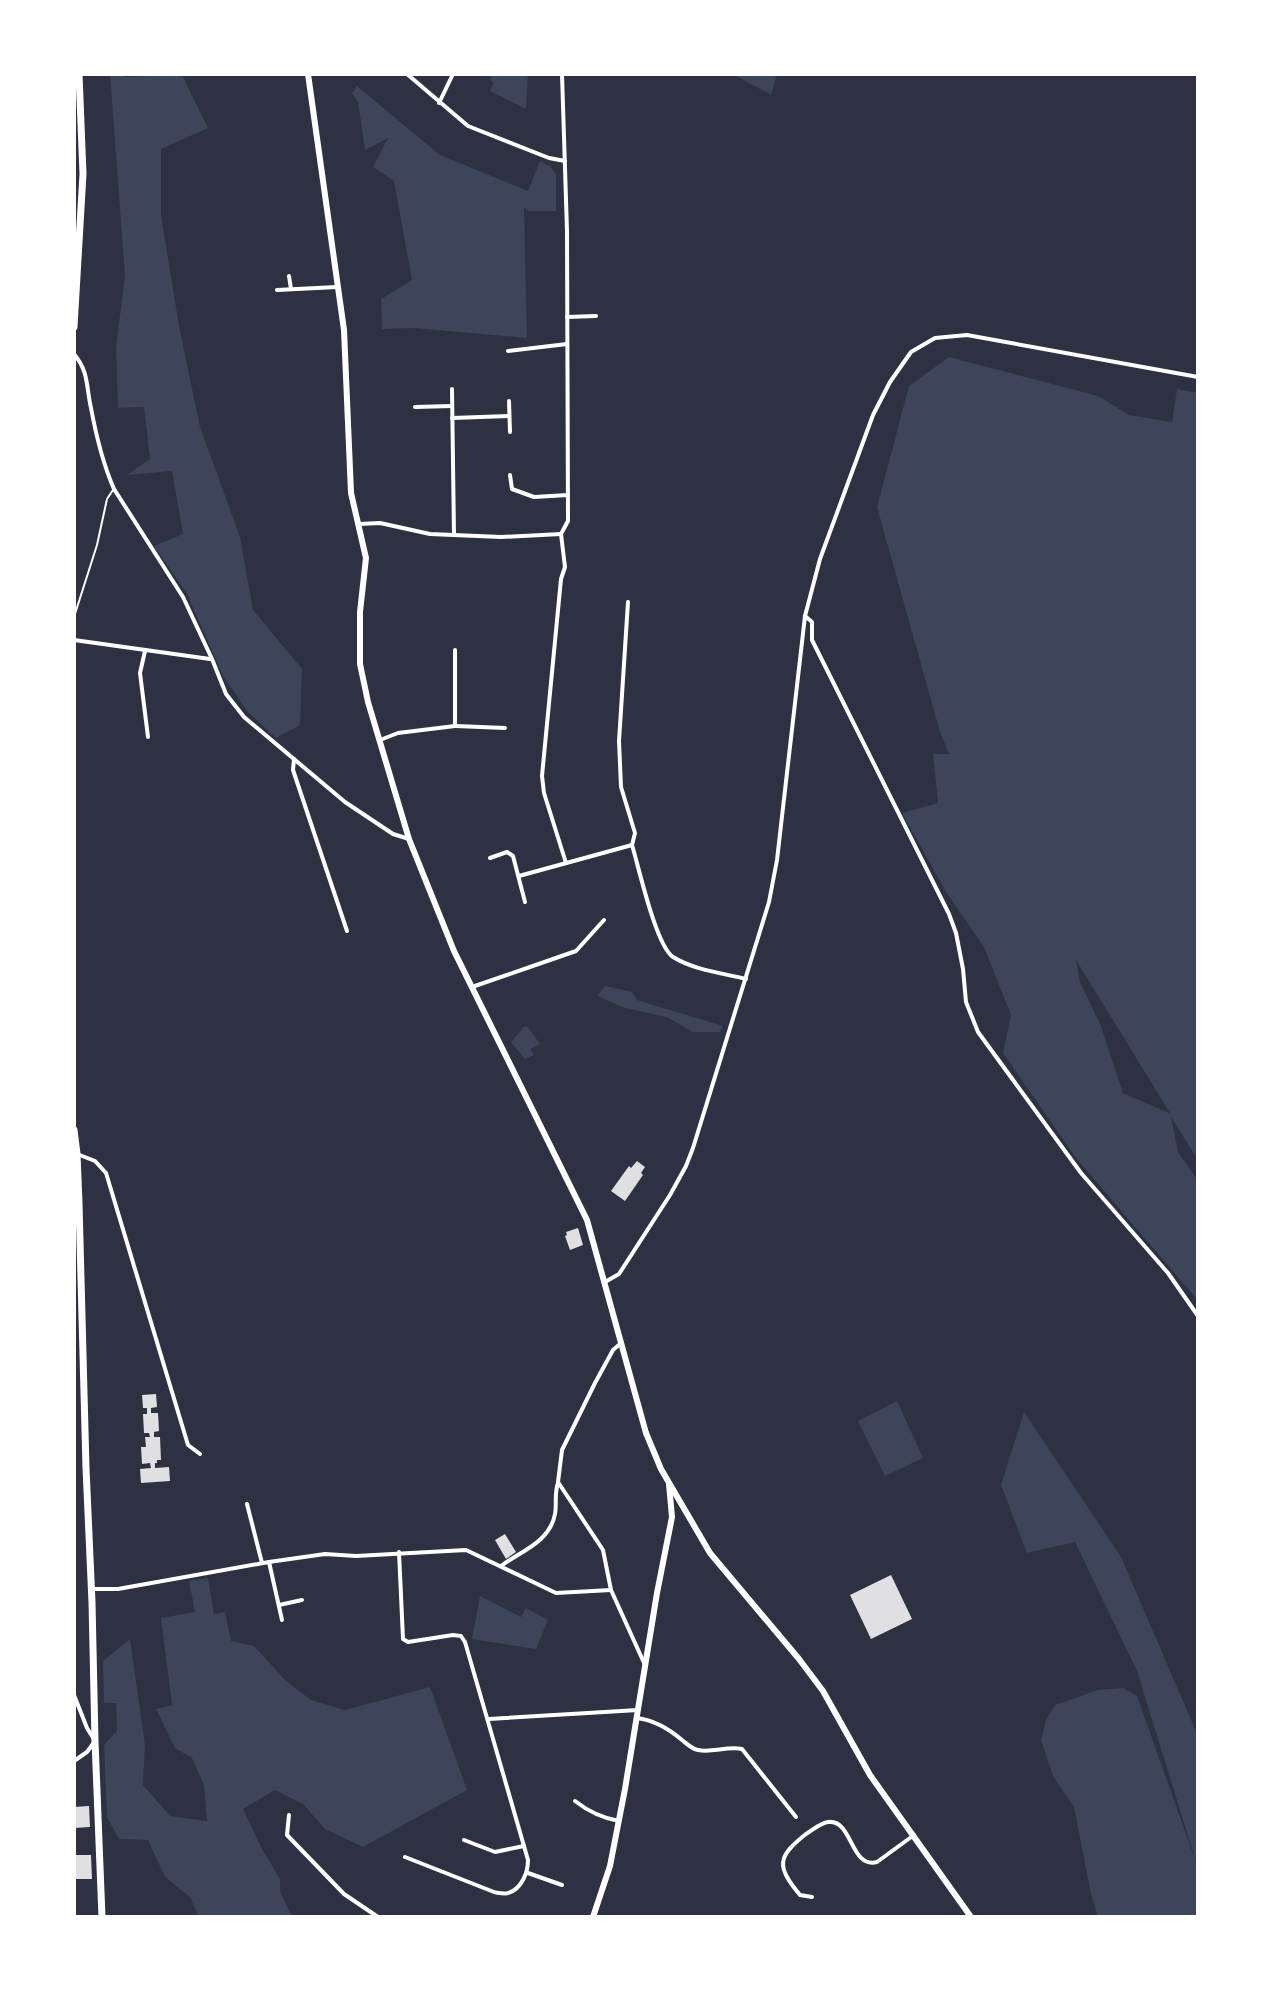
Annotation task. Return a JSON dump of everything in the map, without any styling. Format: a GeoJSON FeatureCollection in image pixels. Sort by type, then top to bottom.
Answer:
{"type":"FeatureCollection","features":[{"type":"Feature","properties":{"kind":"main road"},"geometry":{"type":"LineString","coordinates":[[74,327],[78,214],[83,174],[79,74]]}},
{"type":"Feature","properties":{"kind":"main road"},"geometry":{"type":"LineString","coordinates":[[74,1130],[102,1917]]}},
{"type":"Feature","properties":{"kind":"street"},"geometry":{"type":"LineString","coordinates":[[308,74],[344,330],[351,493],[366,558],[360,612],[360,664],[379,741],[409,839],[454,951],[587,1220],[652,1451],[710,1553],[823,1691],[862,1763],[971,1917]]}},
{"type":"Feature","properties":{"kind":"street"},"geometry":{"type":"LineString","coordinates":[[407,74],[468,126],[549,158],[565,161]]}},
{"type":"Feature","properties":{"kind":"street"},"geometry":{"type":"LineString","coordinates":[[439,103],[453,74]]}},
{"type":"Feature","properties":{"kind":"street"},"geometry":{"type":"LineString","coordinates":[[562,74],[568,521],[561,534],[565,567],[561,579],[542,776],[544,793],[566,863]]}},
{"type":"Feature","properties":{"kind":"street"},"geometry":{"type":"LineString","coordinates":[[289,276],[291,289]]}},
{"type":"Feature","properties":{"kind":"street"},"geometry":{"type":"LineString","coordinates":[[277,290],[337,287]]}},
{"type":"Feature","properties":{"kind":"street"},"geometry":{"type":"LineString","coordinates":[[567,317],[596,316]]}},
{"type":"Feature","properties":{"kind":"street"},"geometry":{"type":"LineString","coordinates":[[605,1282],[619,1274],[686,1166],[746,979],[769,902],[777,860],[805,616],[820,559],[873,415],[890,382],[911,352],[935,338],[967,335],[1198,377]]}},
{"type":"Feature","properties":{"kind":"street"},"geometry":{"type":"LineString","coordinates":[[508,351],[567,344]]}},
{"type":"Feature","properties":{"kind":"street"},"geometry":{"type":"LineString","coordinates":[[74,354],[84,366],[91,409],[114,489],[183,597],[226,694],[244,717],[345,802],[393,834],[409,839]]}},
{"type":"Feature","properties":{"kind":"street"},"geometry":{"type":"LineString","coordinates":[[452,389],[454,535]]}},
{"type":"Feature","properties":{"kind":"street"},"geometry":{"type":"LineString","coordinates":[[509,401],[510,432]]}},
{"type":"Feature","properties":{"kind":"street"},"geometry":{"type":"LineString","coordinates":[[415,407],[452,406]]}},
{"type":"Feature","properties":{"kind":"street"},"geometry":{"type":"LineString","coordinates":[[452,418],[509,416]]}},
{"type":"Feature","properties":{"kind":"street"},"geometry":{"type":"LineString","coordinates":[[510,475],[512,489],[534,497],[568,495]]}},
{"type":"Feature","properties":{"kind":"street"},"geometry":{"type":"LineString","coordinates":[[359,524],[380,523],[430,534],[501,537],[561,534]]}},
{"type":"Feature","properties":{"kind":"street"},"geometry":{"type":"LineString","coordinates":[[628,602],[619,741],[621,787],[635,833],[632,845],[659,936],[670,955],[694,966],[746,979]]}},
{"type":"Feature","properties":{"kind":"street"},"geometry":{"type":"LineString","coordinates":[[805,616],[812,622],[812,640],[949,914],[963,969],[966,1002],[978,1032],[1081,1173],[1168,1273],[1198,1316]]}},
{"type":"Feature","properties":{"kind":"street"},"geometry":{"type":"LineString","coordinates":[[74,640],[212,659]]}},
{"type":"Feature","properties":{"kind":"street"},"geometry":{"type":"LineString","coordinates":[[455,650],[455,726]]}},
{"type":"Feature","properties":{"kind":"street"},"geometry":{"type":"LineString","coordinates":[[145,651],[140,673],[148,737]]}},
{"type":"Feature","properties":{"kind":"street"},"geometry":{"type":"LineString","coordinates":[[379,741],[398,733],[455,726],[505,728]]}},
{"type":"Feature","properties":{"kind":"street"},"geometry":{"type":"LineString","coordinates":[[294,758],[293,770],[347,931]]}},
{"type":"Feature","properties":{"kind":"street"},"geometry":{"type":"LineString","coordinates":[[519,876],[632,845]]}},
{"type":"Feature","properties":{"kind":"street"},"geometry":{"type":"LineString","coordinates":[[490,858],[507,852],[513,856],[525,902]]}},
{"type":"Feature","properties":{"kind":"street"},"geometry":{"type":"LineString","coordinates":[[472,987],[576,951],[604,920]]}},
{"type":"Feature","properties":{"kind":"street"},"geometry":{"type":"LineString","coordinates":[[77,1154],[95,1161],[106,1173],[188,1445],[200,1454]]}},
{"type":"Feature","properties":{"kind":"street"},"geometry":{"type":"LineString","coordinates":[[501,1566],[539,1541],[551,1526],[556,1513],[555,1490],[562,1450],[595,1383],[620,1342]]}},
{"type":"Feature","properties":{"kind":"street"},"geometry":{"type":"LineString","coordinates":[[593,1917],[610,1866],[638,1714],[672,1517],[669,1481]]}},
{"type":"Feature","properties":{"kind":"street"},"geometry":{"type":"LineString","coordinates":[[558,1482],[603,1550],[611,1590],[646,1667]]}},
{"type":"Feature","properties":{"kind":"street"},"geometry":{"type":"LineString","coordinates":[[247,1504],[262,1563]]}},
{"type":"Feature","properties":{"kind":"street"},"geometry":{"type":"LineString","coordinates":[[92,1589],[118,1589],[325,1554],[356,1556],[466,1550],[556,1593],[611,1590]]}},
{"type":"Feature","properties":{"kind":"street"},"geometry":{"type":"LineString","coordinates":[[399,1552],[403,1639],[408,1642],[453,1635],[461,1636],[465,1642],[528,1860],[528,1873],[518,1886],[507,1893],[494,1892],[405,1857]]}},
{"type":"Feature","properties":{"kind":"street"},"geometry":{"type":"LineString","coordinates":[[269,1562],[282,1620]]}},
{"type":"Feature","properties":{"kind":"street"},"geometry":{"type":"LineString","coordinates":[[279,1605],[302,1600]]}},
{"type":"Feature","properties":{"kind":"street"},"geometry":{"type":"LineString","coordinates":[[74,1695],[95,1741],[87,1752],[74,1761]]}},
{"type":"Feature","properties":{"kind":"street"},"geometry":{"type":"LineString","coordinates":[[489,1719],[638,1714],[699,1751],[742,1749],[796,1817]]}},
{"type":"Feature","properties":{"kind":"street"},"geometry":{"type":"LineString","coordinates":[[575,1801],[586,1810],[619,1821]]}},
{"type":"Feature","properties":{"kind":"street"},"geometry":{"type":"LineString","coordinates":[[289,1815],[287,1835],[344,1894],[378,1917]]}},
{"type":"Feature","properties":{"kind":"street"},"geometry":{"type":"LineString","coordinates":[[812,1897],[800,1895],[784,1873],[783,1861],[786,1852],[818,1826],[827,1822],[841,1827],[862,1860],[871,1864],[914,1835]]}},
{"type":"Feature","properties":{"kind":"street"},"geometry":{"type":"LineString","coordinates":[[464,1840],[495,1852],[524,1846]]}},
{"type":"Feature","properties":{"kind":"street"},"geometry":{"type":"LineString","coordinates":[[528,1873],[562,1885]]}},
{"type":"Feature","properties":{"kind":"lane"},"geometry":{"type":"LineString","coordinates":[[74,617],[97,545],[107,499],[114,489]]}},
{"type":"Feature","properties":{"kind":"shaded area"},"geometry":{"type":"Polygon","coordinates":[[[110,74],[123,74],[124,77],[182,75],[208,128],[161,149],[161,215],[200,427],[240,537],[253,610],[302,669],[300,725],[276,738],[248,712],[223,676],[187,594],[154,546],[183,534],[172,471],[127,475],[150,459],[144,407],[118,408],[116,347],[125,276],[110,74]]]}},
{"type":"Feature","properties":{"kind":"shaded area"},"geometry":{"type":"Polygon","coordinates":[[[492,74],[528,74],[526,109],[490,91],[494,83],[490,80],[492,74]]]}},
{"type":"Feature","properties":{"kind":"shaded area"},"geometry":{"type":"Polygon","coordinates":[[[733,74],[777,74],[771,95],[733,74]]]}},
{"type":"Feature","properties":{"kind":"shaded area"},"geometry":{"type":"Polygon","coordinates":[[[357,86],[440,155],[528,191],[540,161],[551,167],[556,175],[556,211],[528,211],[524,207],[527,338],[414,328],[382,329],[381,299],[412,280],[394,181],[373,167],[388,138],[365,150],[358,102],[352,93],[357,86]]]}},
{"type":"Feature","properties":{"kind":"shaded area"},"geometry":{"type":"Polygon","coordinates":[[[949,357],[1098,396],[1129,415],[1172,422],[1177,389],[1198,393],[1198,1160],[1171,1117],[1178,1152],[1198,1181],[1198,1304],[1076,1158],[1003,1053],[1011,1015],[984,947],[946,892],[902,813],[938,803],[933,754],[949,754],[940,732],[877,507],[909,386],[949,357]],[[1076,960],[1080,982],[1101,1026],[1123,1093],[1170,1113],[1076,960]]]}},
{"type":"Feature","properties":{"kind":"shaded area"},"geometry":{"type":"Polygon","coordinates":[[[605,986],[632,992],[637,1000],[723,1026],[720,1032],[693,1032],[667,1017],[625,1008],[597,996],[605,986]]]}},
{"type":"Feature","properties":{"kind":"shaded area"},"geometry":{"type":"Polygon","coordinates":[[[525,1026],[540,1044],[530,1049],[534,1055],[525,1059],[511,1042],[525,1026]]]}},
{"type":"Feature","properties":{"kind":"shaded area"},"geometry":{"type":"Polygon","coordinates":[[[897,1401],[923,1458],[885,1476],[858,1421],[897,1401]]]}},
{"type":"Feature","properties":{"kind":"shaded area"},"geometry":{"type":"Polygon","coordinates":[[[1024,1412],[1121,1557],[1198,1736],[1198,1917],[1098,1917],[1074,1807],[1053,1776],[1041,1740],[1046,1720],[1055,1705],[1098,1690],[1123,1688],[1137,1696],[1197,1865],[1137,1671],[1075,1542],[1027,1553],[1001,1485],[1024,1412]]]}},
{"type":"Feature","properties":{"kind":"shaded area"},"geometry":{"type":"Polygon","coordinates":[[[208,1578],[214,1614],[225,1612],[231,1641],[254,1646],[286,1681],[311,1700],[345,1710],[430,1687],[467,1790],[363,1847],[325,1829],[303,1804],[275,1790],[243,1809],[280,1879],[280,1891],[294,1917],[199,1917],[190,1897],[165,1877],[148,1840],[119,1839],[107,1817],[104,1745],[117,1731],[116,1703],[104,1703],[103,1661],[130,1639],[145,1745],[143,1785],[170,1816],[207,1821],[204,1785],[192,1758],[175,1748],[156,1709],[172,1705],[161,1618],[195,1612],[189,1581],[208,1578]]]}},
{"type":"Feature","properties":{"kind":"shaded area"},"geometry":{"type":"Polygon","coordinates":[[[480,1596],[521,1617],[526,1608],[548,1620],[536,1649],[472,1639],[480,1596]]]}},
{"type":"Feature","properties":{"kind":"building"},"geometry":{"type":"Polygon","coordinates":[[[637,1161],[645,1167],[641,1173],[643,1175],[625,1201],[611,1191],[629,1166],[631,1168],[637,1161]]]}},
{"type":"Feature","properties":{"kind":"building"},"geometry":{"type":"Polygon","coordinates":[[[578,1228],[583,1245],[570,1250],[566,1232],[578,1228]]]}},
{"type":"Feature","properties":{"kind":"building"},"geometry":{"type":"Polygon","coordinates":[[[156,1394],[157,1407],[151,1408],[151,1413],[158,1413],[159,1431],[154,1432],[154,1437],[160,1437],[161,1460],[157,1460],[155,1468],[169,1467],[170,1481],[141,1483],[140,1469],[151,1468],[150,1463],[142,1464],[141,1447],[146,1447],[145,1437],[150,1437],[149,1433],[144,1433],[143,1414],[147,1414],[147,1408],[143,1408],[142,1395],[156,1394]]]}},
{"type":"Feature","properties":{"kind":"building"},"geometry":{"type":"Polygon","coordinates":[[[505,1534],[516,1552],[506,1559],[495,1540],[505,1534]]]}},
{"type":"Feature","properties":{"kind":"building"},"geometry":{"type":"Polygon","coordinates":[[[891,1575],[912,1619],[871,1639],[850,1595],[891,1575]]]}},
{"type":"Feature","properties":{"kind":"building"},"geometry":{"type":"Polygon","coordinates":[[[89,1806],[90,1827],[74,1828],[74,1807],[89,1806]]]}},
{"type":"Feature","properties":{"kind":"building"},"geometry":{"type":"Polygon","coordinates":[[[75,1855],[91,1855],[92,1879],[74,1879],[75,1855]]]}}]}
